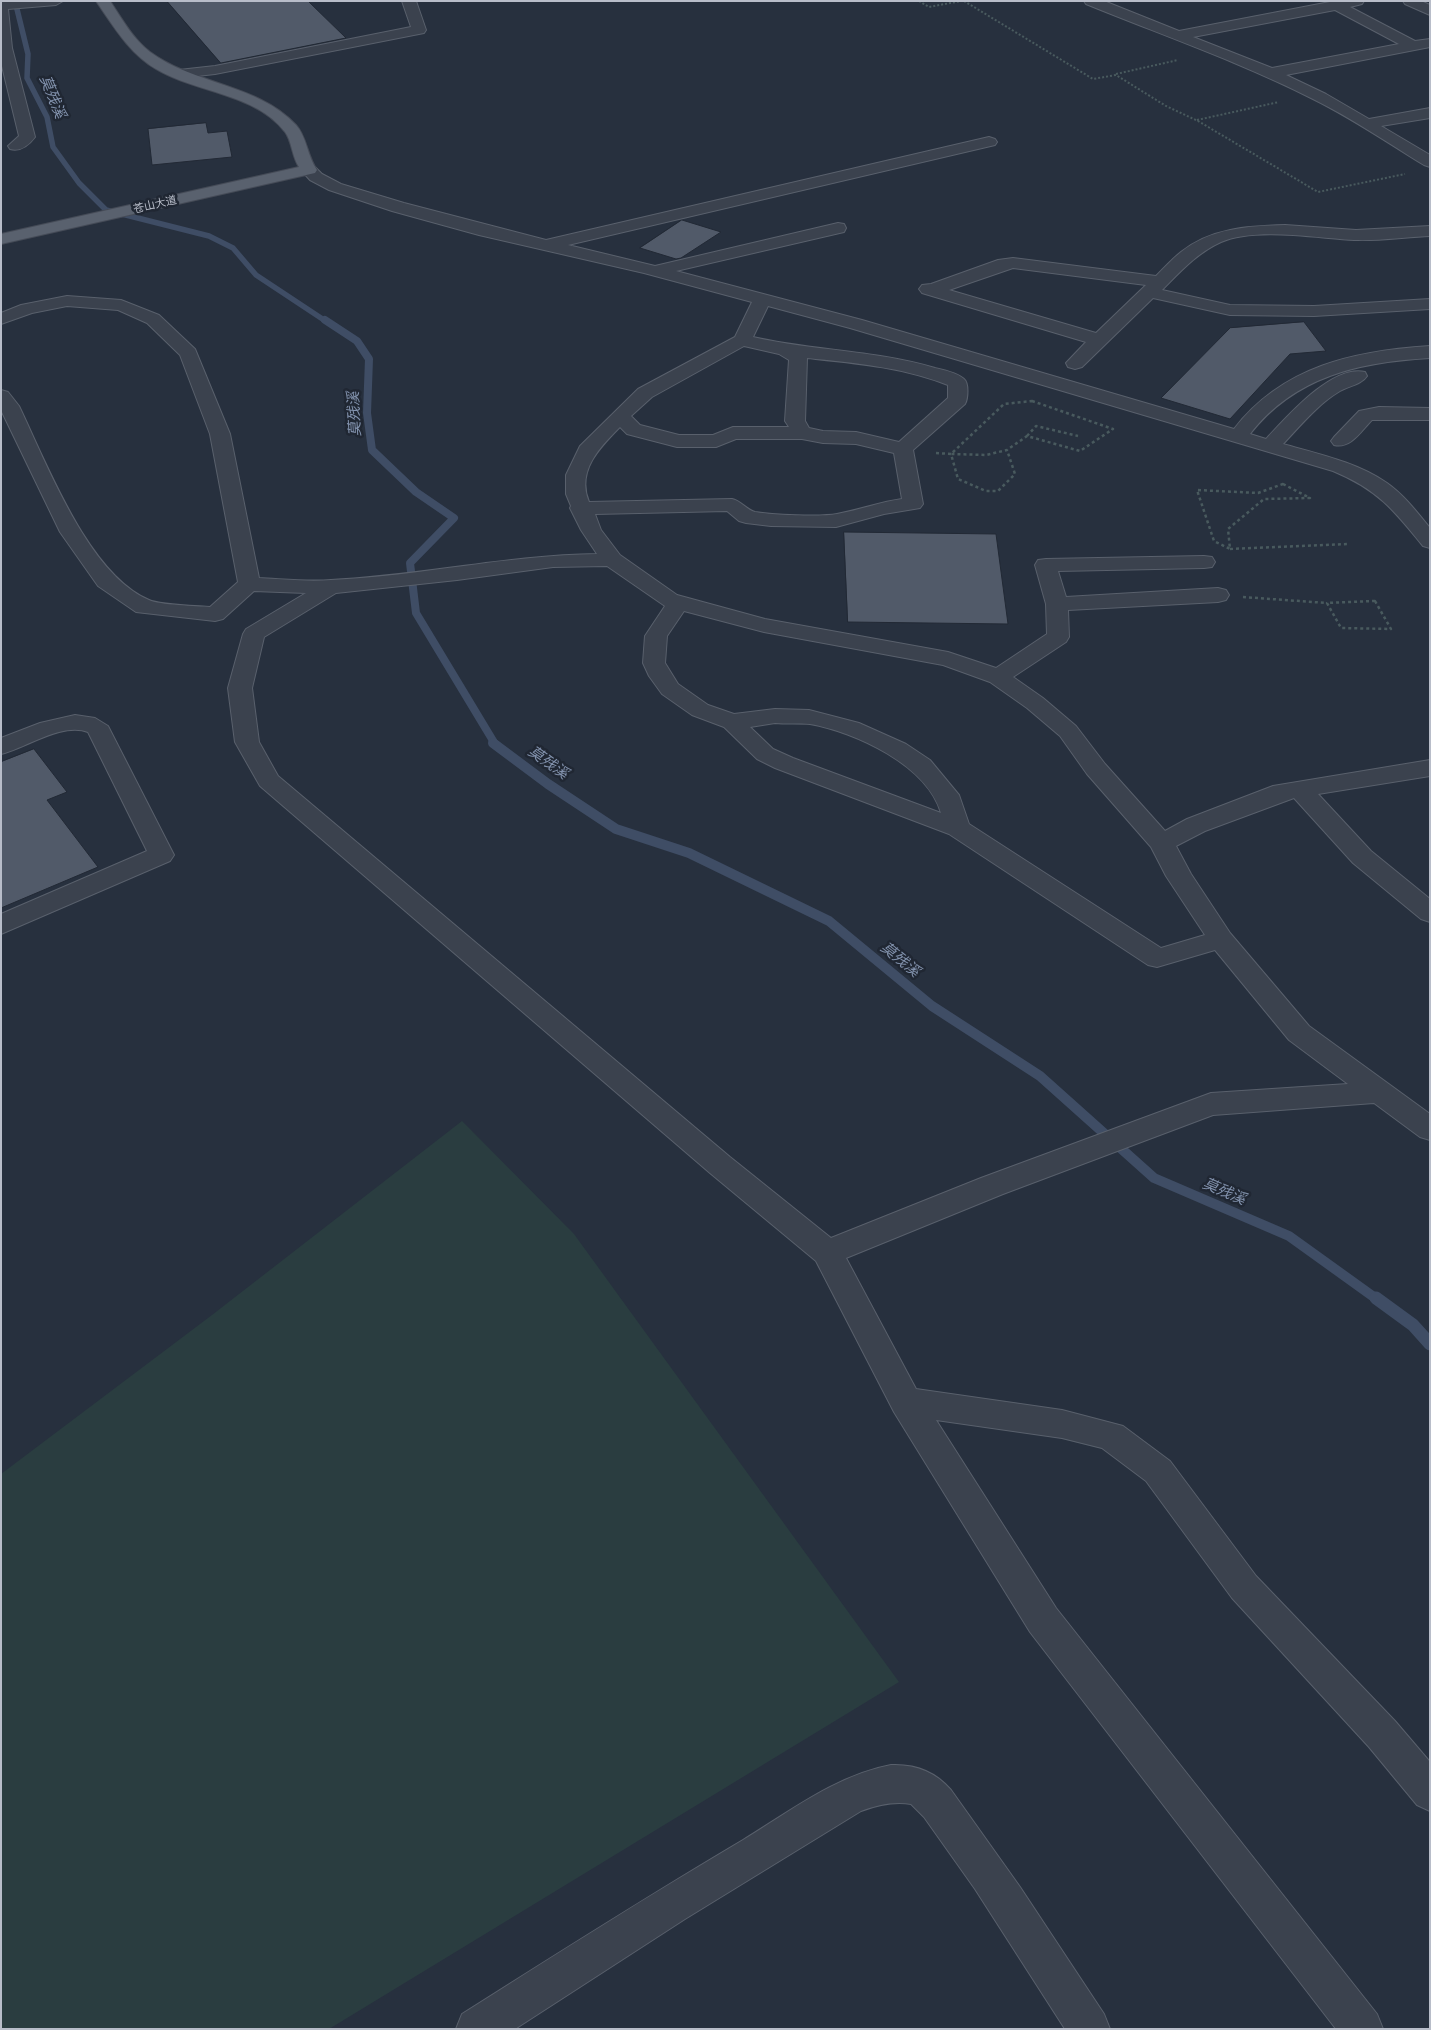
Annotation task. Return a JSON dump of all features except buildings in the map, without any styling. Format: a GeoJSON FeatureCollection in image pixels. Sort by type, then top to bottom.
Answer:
{"type":"FeatureCollection","features":[{"type":"Feature","properties":{"kind":"main road"},"geometry":{"type":"LineString","coordinates":[[103,1],[145,55],[178,74],[219,87],[265,108],[293,132],[306,165]]}},
{"type":"Feature","properties":{"kind":"main road","name":"苍山大道"},"geometry":{"type":"LineString","coordinates":[[1,239],[36,225],[214,179],[306,165]]}},
{"type":"Feature","properties":{"kind":"main road","name":"苍山大道"},"geometry":{"type":"LineString","coordinates":[[1,228],[36,225],[231,188],[306,165]]}},
{"type":"Feature","properties":{"kind":"street"},"geometry":{"type":"LineString","coordinates":[[1,5],[56,1]]}},
{"type":"Feature","properties":{"kind":"street"},"geometry":{"type":"LineString","coordinates":[[178,74],[214,70],[419,30],[409,1]]}},
{"type":"Feature","properties":{"kind":"street"},"geometry":{"type":"LineString","coordinates":[[1091,1],[1270,73],[1321,97],[1430,162]]}},
{"type":"Feature","properties":{"kind":"street"},"geometry":{"type":"LineString","coordinates":[[1176,36],[1357,1]]}},
{"type":"Feature","properties":{"kind":"street"},"geometry":{"type":"LineString","coordinates":[[1410,1],[1430,11]]}},
{"type":"Feature","properties":{"kind":"street"},"geometry":{"type":"LineString","coordinates":[[1337,5],[1413,46]]}},
{"type":"Feature","properties":{"kind":"street"},"geometry":{"type":"LineString","coordinates":[[1,9],[5,48],[27,137],[16,146]]}},
{"type":"Feature","properties":{"kind":"street"},"geometry":{"type":"LineString","coordinates":[[1270,73],[1430,43]]}},
{"type":"Feature","properties":{"kind":"street"},"geometry":{"type":"LineString","coordinates":[[1368,124],[1430,113]]}},
{"type":"Feature","properties":{"kind":"street"},"geometry":{"type":"LineString","coordinates":[[545,245],[989,142]]}},
{"type":"Feature","properties":{"kind":"street"},"geometry":{"type":"LineString","coordinates":[[306,165],[327,183],[357,195],[485,231],[656,271],[764,299],[1239,436],[1362,475],[1394,498],[1430,542]]}},
{"type":"Feature","properties":{"kind":"street"},"geometry":{"type":"LineString","coordinates":[[656,271],[838,228]]}},
{"type":"Feature","properties":{"kind":"street"},"geometry":{"type":"LineString","coordinates":[[1075,363],[1188,254],[1216,238],[1240,232],[1285,230],[1356,235],[1421,231],[1430,249]]}},
{"type":"Feature","properties":{"kind":"street"},"geometry":{"type":"LineString","coordinates":[[932,290],[1004,264],[1013,263],[1155,287],[1230,310],[1314,311],[1430,304]]}},
{"type":"Feature","properties":{"kind":"street"},"geometry":{"type":"LineString","coordinates":[[913,285],[1099,340]]}},
{"type":"Feature","properties":{"kind":"street"},"geometry":{"type":"LineString","coordinates":[[764,299],[742,340],[645,393],[587,450],[576,474],[576,494],[580,508],[591,530],[612,560],[669,600],[764,625],[948,659],[998,677],[1035,703],[1068,731],[1096,769],[1162,843],[1179,876],[1221,939],[1299,1033],[1430,1129]]}},
{"type":"Feature","properties":{"kind":"street"},"geometry":{"type":"LineString","coordinates":[[1,319],[27,309],[67,301],[121,305],[153,319],[188,353],[220,434],[249,584]]}},
{"type":"Feature","properties":{"kind":"street"},"geometry":{"type":"LineString","coordinates":[[742,340],[785,350],[851,355],[934,372],[957,382],[958,400],[904,449]]}},
{"type":"Feature","properties":{"kind":"street"},"geometry":{"type":"LineString","coordinates":[[785,350],[798,358],[795,421],[802,434]]}},
{"type":"Feature","properties":{"kind":"street"},"geometry":{"type":"LineString","coordinates":[[1239,436],[1271,400],[1292,385],[1344,364],[1364,359],[1387,355],[1430,352]]}},
{"type":"Feature","properties":{"kind":"street"},"geometry":{"type":"LineString","coordinates":[[1270,446],[1319,396],[1332,387],[1360,375],[1383,369],[1430,364]]}},
{"type":"Feature","properties":{"kind":"street"},"geometry":{"type":"LineString","coordinates":[[1292,385],[1319,396]]}},
{"type":"Feature","properties":{"kind":"street"},"geometry":{"type":"LineString","coordinates":[[1,396],[9,406],[70,532],[106,581],[144,607],[215,614],[254,634]]}},
{"type":"Feature","properties":{"kind":"street"},"geometry":{"type":"LineString","coordinates":[[1341,441],[1366,415],[1379,413],[1430,414]]}},
{"type":"Feature","properties":{"kind":"street"},"geometry":{"type":"LineString","coordinates":[[620,416],[634,430],[659,434],[677,440],[716,441],[733,433],[802,434],[856,438],[904,449]]}},
{"type":"Feature","properties":{"kind":"street"},"geometry":{"type":"LineString","coordinates":[[580,508],[732,505],[746,517],[771,520],[836,521],[882,508],[913,504],[904,449]]}},
{"type":"Feature","properties":{"kind":"street"},"geometry":{"type":"LineString","coordinates":[[215,614],[249,584],[330,587],[456,574],[553,561],[612,560]]}},
{"type":"Feature","properties":{"kind":"street"},"geometry":{"type":"LineString","coordinates":[[998,677],[1058,637],[1057,604],[1046,565],[1204,562]]}},
{"type":"Feature","properties":{"kind":"street"},"geometry":{"type":"LineString","coordinates":[[330,587],[254,634],[240,688],[247,742],[270,781],[713,1159],[827,1252],[906,1402],[1043,1620],[1362,2029]]}},
{"type":"Feature","properties":{"kind":"street"},"geometry":{"type":"LineString","coordinates":[[1057,604],[1218,595]]}},
{"type":"Feature","properties":{"kind":"street"},"geometry":{"type":"LineString","coordinates":[[678,602],[656,636],[654,663],[670,689],[700,710],[732,722],[764,754],[784,764],[958,828],[1157,958],[1221,939]]}},
{"type":"Feature","properties":{"kind":"street"},"geometry":{"type":"LineString","coordinates":[[732,722],[775,716],[809,717],[851,728],[898,749],[921,765],[950,801],[958,828]]}},
{"type":"Feature","properties":{"kind":"street"},"geometry":{"type":"LineString","coordinates":[[1,747],[62,724],[83,723],[97,727],[106,740],[161,856],[1,925]]}},
{"type":"Feature","properties":{"kind":"street"},"geometry":{"type":"LineString","coordinates":[[1162,843],[1196,825],[1282,792],[1430,768]]}},
{"type":"Feature","properties":{"kind":"street"},"geometry":{"type":"LineString","coordinates":[[1299,789],[1362,857],[1430,914]]}},
{"type":"Feature","properties":{"kind":"street"},"geometry":{"type":"LineString","coordinates":[[827,1252],[992,1186],[1211,1104],[1381,1092]]}},
{"type":"Feature","properties":{"kind":"street"},"geometry":{"type":"LineString","coordinates":[[906,1402],[1062,1424],[1111,1436],[1158,1471],[1244,1587],[1382,1734],[1430,1792]]}},
{"type":"Feature","properties":{"kind":"street"},"geometry":{"type":"LineString","coordinates":[[477,2029],[671,1905],[848,1798],[874,1787],[906,1783],[920,1787],[933,1798],[972,1850],[1089,2029]]}},
{"type":"Feature","properties":{"kind":"path"},"geometry":{"type":"LineString","coordinates":[[919,1],[929,7],[963,1],[1093,79],[1216,52]]}},
{"type":"Feature","properties":{"kind":"path"},"geometry":{"type":"LineString","coordinates":[[1116,74],[1166,106],[1195,120],[1318,192],[1414,172]]}},
{"type":"Feature","properties":{"kind":"path"},"geometry":{"type":"LineString","coordinates":[[1195,120],[1285,101]]}},
{"type":"Feature","properties":{"kind":"path"},"geometry":{"type":"LineString","coordinates":[[951,454],[1004,404],[1032,401],[1113,429],[1080,450],[1027,436]]}},
{"type":"Feature","properties":{"kind":"path"},"geometry":{"type":"LineString","coordinates":[[904,449],[951,454],[986,455],[1007,450],[1027,436],[1036,426],[1078,436]]}},
{"type":"Feature","properties":{"kind":"path"},"geometry":{"type":"LineString","coordinates":[[951,454],[958,479],[986,491],[998,491],[1015,474],[1007,450]]}},
{"type":"Feature","properties":{"kind":"path"},"geometry":{"type":"LineString","coordinates":[[1283,484],[1310,498],[1264,499],[1228,529],[1230,549],[1214,541],[1197,490],[1258,492],[1283,484]]}},
{"type":"Feature","properties":{"kind":"path"},"geometry":{"type":"LineString","coordinates":[[1204,562],[1230,549],[1349,544]]}},
{"type":"Feature","properties":{"kind":"path"},"geometry":{"type":"LineString","coordinates":[[1218,595],[1327,603],[1375,600],[1391,629],[1341,628],[1327,603]]}},
{"type":"Feature","properties":{"kind":"shaded area"},"geometry":{"type":"Polygon","coordinates":[[[462,1121],[574,1234],[899,1682],[329,2029],[1,2029],[1,1474],[212,1315],[462,1121]]]}},
{"type":"Feature","properties":{"kind":"waterway","name":"莫残溪"},"geometry":{"type":"LineString","coordinates":[[15,1],[28,54],[27,78],[47,117],[53,147],[79,183],[106,210],[209,236],[233,248],[256,275],[327,322]]}},
{"type":"Feature","properties":{"kind":"waterway","name":"莫残溪"},"geometry":{"type":"LineString","coordinates":[[325,320],[357,341],[369,359],[367,413],[372,450],[416,492],[454,518],[410,563],[416,613],[495,744]]}},
{"type":"Feature","properties":{"kind":"waterway","name":"莫残溪"},"geometry":{"type":"LineString","coordinates":[[493,743],[548,784],[616,829],[689,853],[829,921],[932,1006],[1040,1076],[1154,1178],[1289,1236],[1378,1300]]}},
{"type":"Feature","properties":{"kind":"waterway","name":"莫残溪"},"geometry":{"type":"LineString","coordinates":[[1376,1298],[1413,1325],[1430,1344]]}}]}
